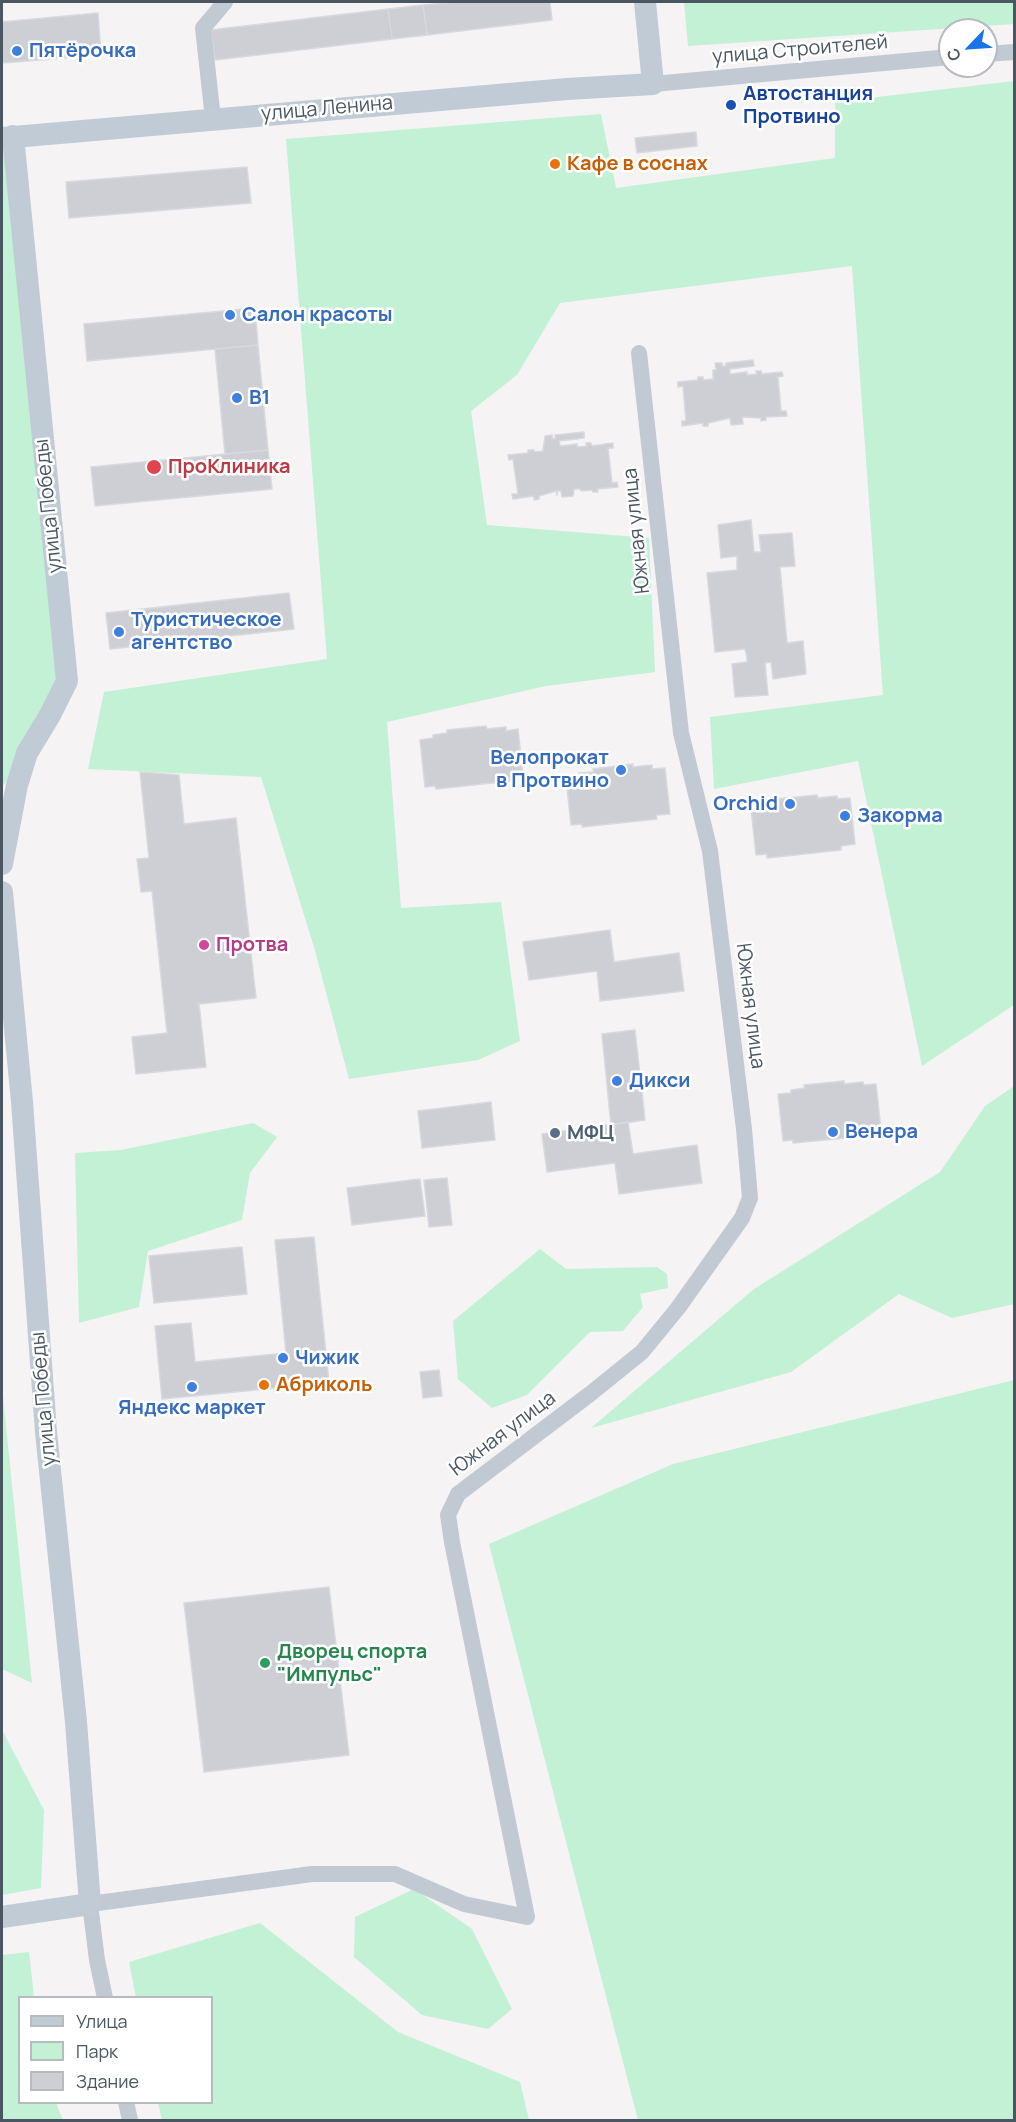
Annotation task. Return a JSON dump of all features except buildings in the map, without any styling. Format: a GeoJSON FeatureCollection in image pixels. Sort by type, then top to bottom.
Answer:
{"type":"FeatureCollection","features":[{"type":"Feature","properties":{"kind":"street"},"geometry":{"type":"LineString","coordinates":[[213,119],[203,28],[225,2]]}},
{"type":"Feature","properties":{"kind":"street"},"geometry":{"type":"LineString","coordinates":[[645,2],[653,84]]}},
{"type":"Feature","properties":{"kind":"street"},"geometry":{"type":"LineString","coordinates":[[998,53],[1014,52]]}},
{"type":"Feature","properties":{"kind":"street","name":"улица Строителей"},"geometry":{"type":"LineString","coordinates":[[653,84],[938,58]]}},
{"type":"Feature","properties":{"kind":"street","name":"улица Ленина"},"geometry":{"type":"LineString","coordinates":[[7,137],[567,89],[653,84]]}},
{"type":"Feature","properties":{"kind":"street","name":"улица Победы"},"geometry":{"type":"LineString","coordinates":[[2,864],[17,785],[27,753],[50,715],[66,681],[7,137]]}},
{"type":"Feature","properties":{"kind":"street","name":"Южная улица"},"geometry":{"type":"LineString","coordinates":[[90,1905],[312,1874],[396,1874],[464,1904],[527,1917],[448,1515],[458,1494],[642,1352],[678,1308],[742,1218],[750,1198],[742,1107],[710,851],[681,733],[639,353]]}},
{"type":"Feature","properties":{"kind":"street"},"geometry":{"type":"LineString","coordinates":[[2,787],[27,753]]}},
{"type":"Feature","properties":{"kind":"street","name":"улица Победы"},"geometry":{"type":"LineString","coordinates":[[2,892],[22,1102],[46,1432],[76,1722],[90,1905]]}},
{"type":"Feature","properties":{"kind":"street"},"geometry":{"type":"LineString","coordinates":[[2,1917],[90,1905],[105,1996]]}},
{"type":"Feature","properties":{"kind":"street"},"geometry":{"type":"LineString","coordinates":[[126,2104],[130,2121]]}},
{"type":"Feature","properties":{"kind":"green space"},"geometry":{"type":"Polygon","coordinates":[[[684,2],[1014,2],[1014,24],[998,25],[998,18],[938,18],[938,29],[688,46],[684,2]]]}},
{"type":"Feature","properties":{"kind":"green space"},"geometry":{"type":"Polygon","coordinates":[[[1014,81],[1014,1005],[922,1066],[858,761],[714,789],[710,717],[883,695],[852,266],[560,303],[517,375],[471,411],[487,525],[649,538],[655,672],[546,686],[387,722],[401,908],[501,902],[520,1041],[478,1060],[349,1079],[314,947],[261,777],[88,769],[104,692],[327,659],[286,139],[601,114],[616,188],[835,158],[835,102],[1014,81]]]}},
{"type":"Feature","properties":{"kind":"green space"},"geometry":{"type":"Polygon","coordinates":[[[13,136],[67,681],[27,753],[2,787],[2,138],[13,136]]]}},
{"type":"Feature","properties":{"kind":"green space"},"geometry":{"type":"Polygon","coordinates":[[[1014,1086],[1014,1304],[952,1318],[899,1294],[791,1372],[591,1428],[754,1289],[940,1172],[985,1106],[1014,1086]]]}},
{"type":"Feature","properties":{"kind":"green space"},"geometry":{"type":"Polygon","coordinates":[[[253,1123],[277,1137],[250,1173],[242,1220],[148,1251],[139,1307],[79,1323],[75,1153],[121,1150],[253,1123]]]}},
{"type":"Feature","properties":{"kind":"green space"},"geometry":{"type":"Polygon","coordinates":[[[540,1249],[566,1269],[657,1267],[667,1274],[668,1288],[640,1294],[643,1307],[623,1331],[590,1332],[527,1395],[492,1408],[458,1379],[453,1321],[540,1249]]]}},
{"type":"Feature","properties":{"kind":"green space"},"geometry":{"type":"Polygon","coordinates":[[[1014,1380],[1014,2120],[638,2120],[489,1544],[673,1464],[1014,1380]]]}},
{"type":"Feature","properties":{"kind":"green space"},"geometry":{"type":"Polygon","coordinates":[[[2,1386],[32,1683],[2,1669],[2,1386]]]}},
{"type":"Feature","properties":{"kind":"green space"},"geometry":{"type":"Polygon","coordinates":[[[2,1730],[44,1810],[41,1888],[2,1895],[2,1730]]]}},
{"type":"Feature","properties":{"kind":"green space"},"geometry":{"type":"Polygon","coordinates":[[[414,1889],[472,1929],[512,2009],[488,2029],[422,2015],[354,1957],[355,1917],[414,1889]]]}},
{"type":"Feature","properties":{"kind":"green space"},"geometry":{"type":"Polygon","coordinates":[[[260,1923],[398,2032],[520,2082],[529,2120],[162,2120],[158,2104],[213,2104],[213,1996],[136,1996],[129,1962],[260,1923]]]}},
{"type":"Feature","properties":{"kind":"green space"},"geometry":{"type":"Polygon","coordinates":[[[29,1952],[34,1996],[18,1996],[18,2104],[56,2104],[63,2120],[2,2120],[2,1955],[29,1952]]]}},
{"type":"Feature","properties":{"kind":"place","name":"Пятёрочка"},"geometry":{"type":"Point","coordinates":[17,51]}},
{"type":"Feature","properties":{"kind":"place","name":"Автостанция Протвино"},"geometry":{"type":"Point","coordinates":[731,105]}},
{"type":"Feature","properties":{"kind":"place","name":"Кафе в соснах"},"geometry":{"type":"Point","coordinates":[555,164]}},
{"type":"Feature","properties":{"kind":"place","name":"Салон красоты"},"geometry":{"type":"Point","coordinates":[230,315]}},
{"type":"Feature","properties":{"kind":"place","name":"В1"},"geometry":{"type":"Point","coordinates":[237,398]}},
{"type":"Feature","properties":{"kind":"place","name":"ПроКлиника"},"geometry":{"type":"Point","coordinates":[154,467]}},
{"type":"Feature","properties":{"kind":"place","name":"Туристическое агентство"},"geometry":{"type":"Point","coordinates":[119,632]}},
{"type":"Feature","properties":{"kind":"place","name":"Велопрокат в Протвино"},"geometry":{"type":"Point","coordinates":[621,770]}},
{"type":"Feature","properties":{"kind":"place","name":"Orchid"},"geometry":{"type":"Point","coordinates":[790,804]}},
{"type":"Feature","properties":{"kind":"place","name":"Закорма"},"geometry":{"type":"Point","coordinates":[845,816]}},
{"type":"Feature","properties":{"kind":"place","name":"Протва"},"geometry":{"type":"Point","coordinates":[204,945]}},
{"type":"Feature","properties":{"kind":"place","name":"Дикси"},"geometry":{"type":"Point","coordinates":[617,1081]}},
{"type":"Feature","properties":{"kind":"place","name":"Венера"},"geometry":{"type":"Point","coordinates":[833,1132]}},
{"type":"Feature","properties":{"kind":"place","name":"МФЦ"},"geometry":{"type":"Point","coordinates":[555,1133]}},
{"type":"Feature","properties":{"kind":"place","name":"Чижик"},"geometry":{"type":"Point","coordinates":[283,1358]}},
{"type":"Feature","properties":{"kind":"place","name":"Абриколь"},"geometry":{"type":"Point","coordinates":[264,1385]}},
{"type":"Feature","properties":{"kind":"place","name":"Яндекс маркет"},"geometry":{"type":"Point","coordinates":[192,1387]}},
{"type":"Feature","properties":{"kind":"place","name":"Дворец спорта \"Импульс\""},"geometry":{"type":"Point","coordinates":[265,1663]}}]}
